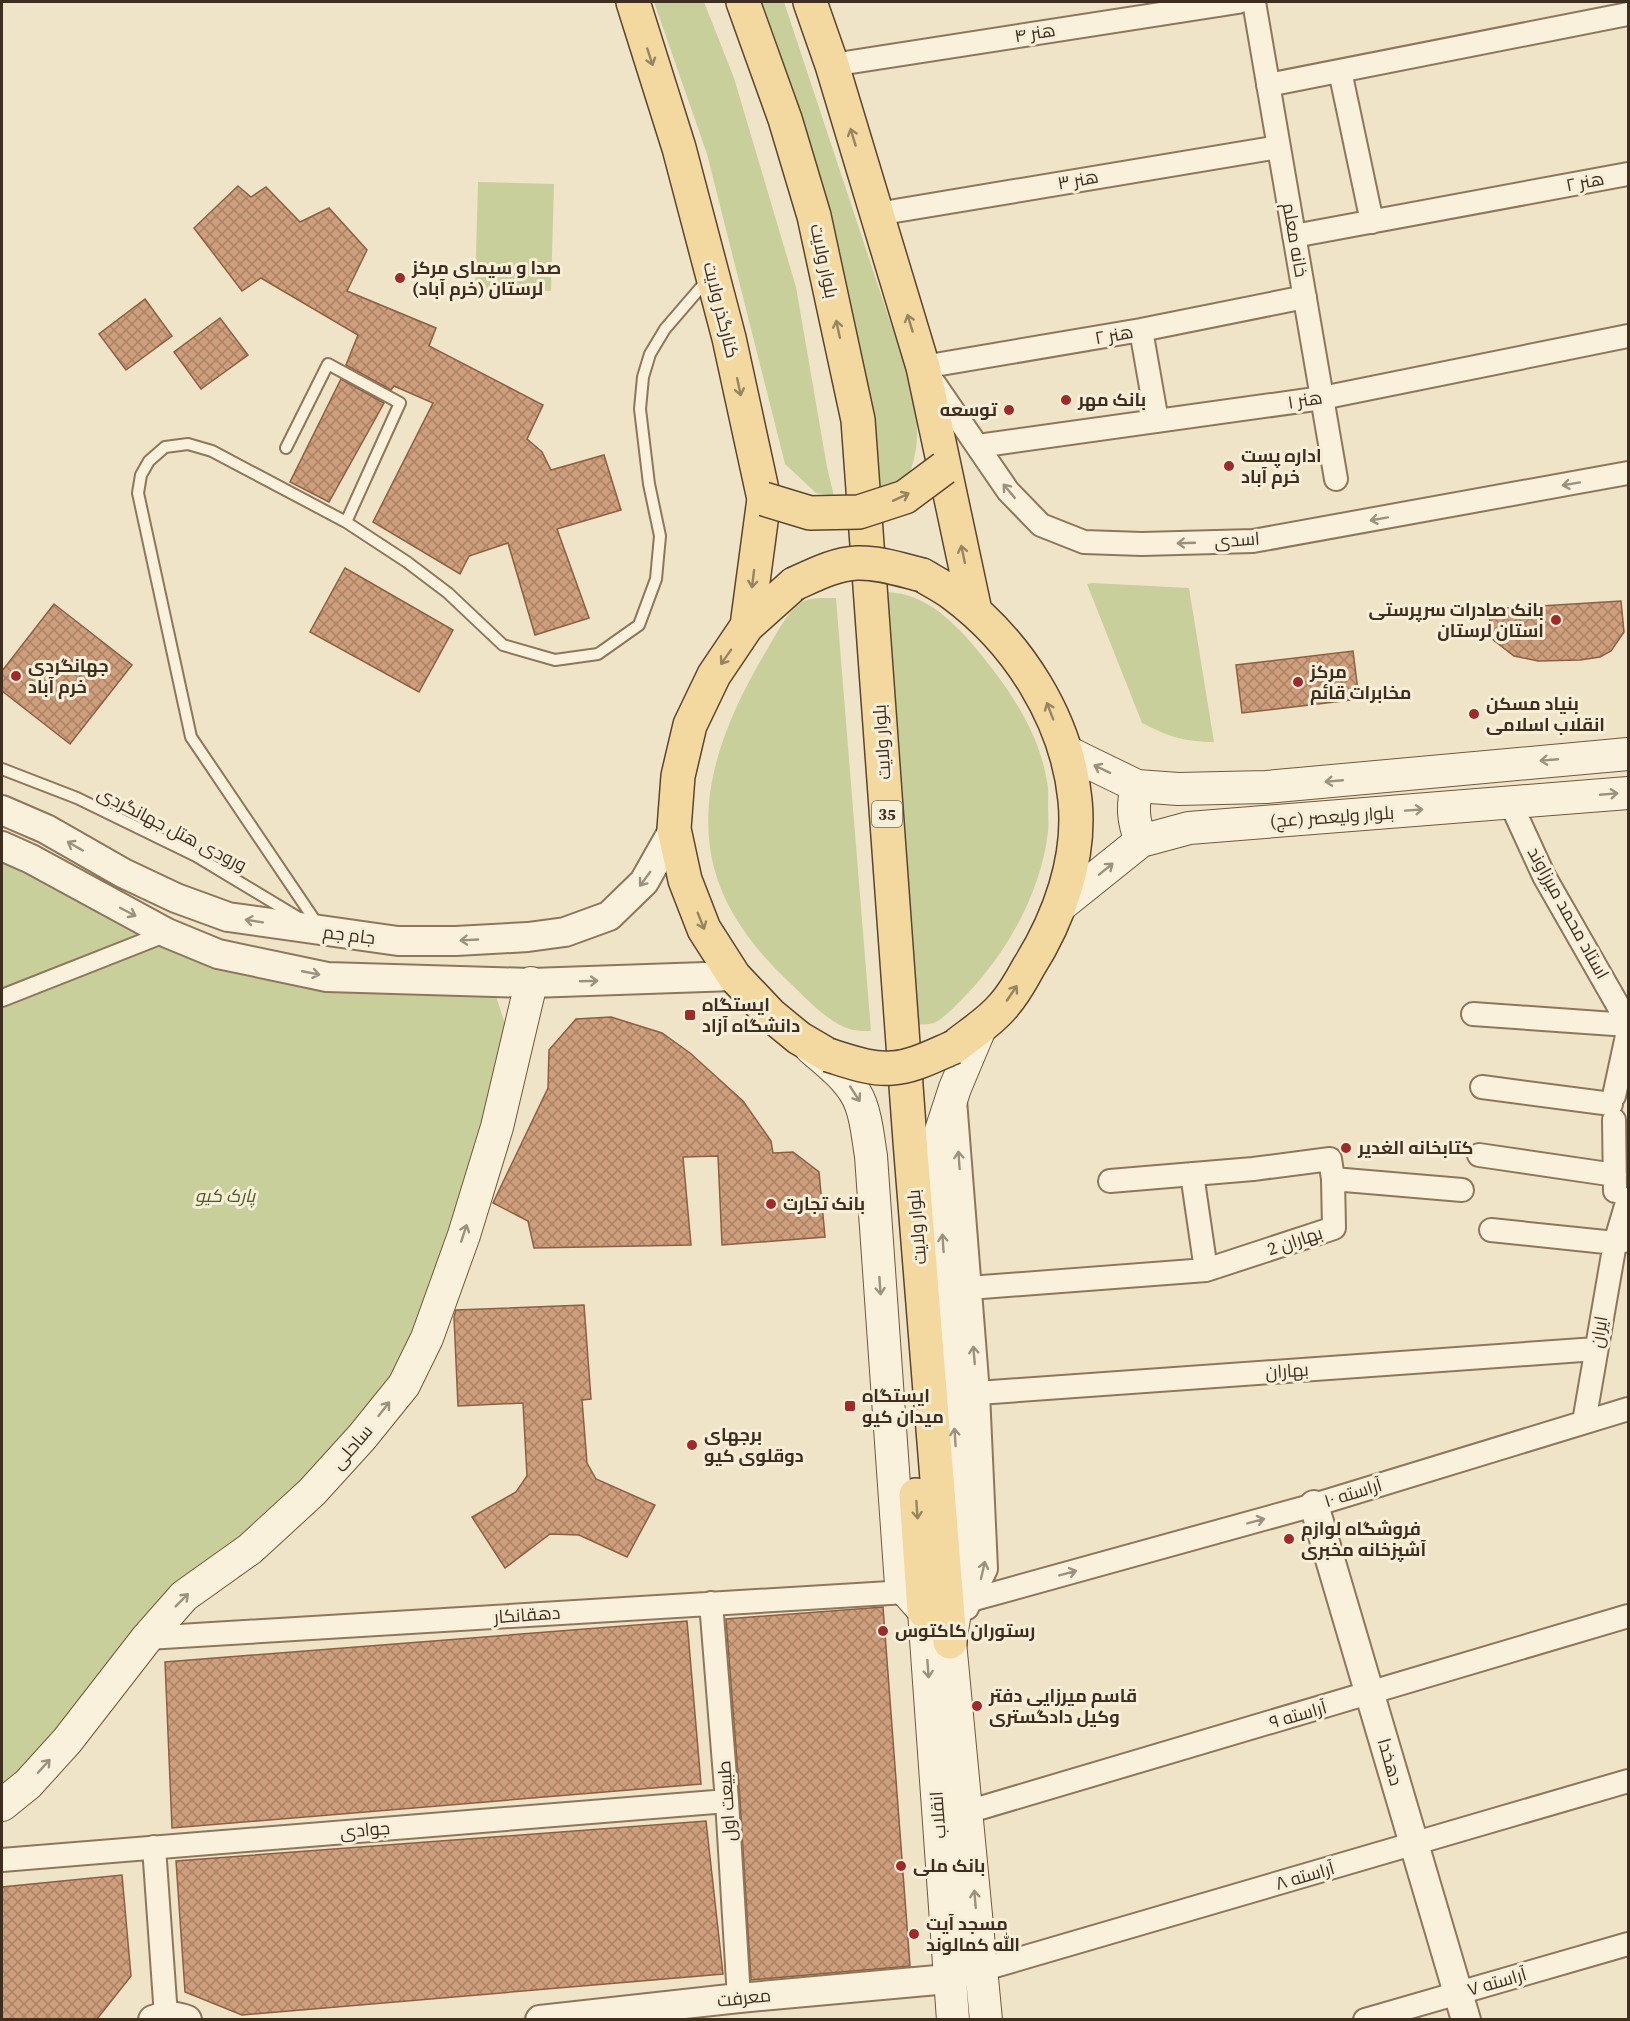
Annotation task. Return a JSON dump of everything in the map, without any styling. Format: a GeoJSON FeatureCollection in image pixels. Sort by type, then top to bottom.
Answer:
{"type":"FeatureCollection","features":[{"type":"Feature","properties":{"kind":"main road","name":"کنارگذر ولایت"},"geometry":{"type":"LineString","coordinates":[[633,2],[679,148],[729,338],[764,499],[747,626]]}},
{"type":"Feature","properties":{"kind":"main road","name":"بلوار ولایت"},"geometry":{"type":"LineString","coordinates":[[721,2],[741,52],[777,162],[838,413],[846,483],[868,834],[892,1140],[915,1601]]}},
{"type":"Feature","properties":{"kind":"main road","name":"بلوار ولایت"},"geometry":{"type":"LineString","coordinates":[[743,2],[785,119],[814,216],[858,420],[910,1142],[950,1642]]}},
{"type":"Feature","properties":{"kind":"main road"},"geometry":{"type":"LineString","coordinates":[[810,2],[832,65],[923,367],[975,611]]}},
{"type":"Feature","properties":{"kind":"main road"},"geometry":{"type":"LineString","coordinates":[[764,499],[810,513],[859,512],[905,496],[944,468]]}},
{"type":"Feature","properties":{"kind":"main road"},"geometry":{"type":"LineString","coordinates":[[857,563],[922,575],[951,592],[975,611],[1015,655],[1046,701],[1065,751],[1072,776],[1075,820],[1072,854],[1060,906],[1050,931],[1003,1007],[954,1047],[924,1060],[892,1068],[859,1064],[828,1055],[799,1038],[771,1015],[734,976],[704,929],[685,880],[674,829],[678,777],[690,725],[714,675],[747,626],[794,584],[823,570],[857,563]]}},
{"type":"Feature","properties":{"kind":"main road","name":"بلوار ولیعصر (عج)"},"geometry":{"type":"LineString","coordinates":[[1065,751],[1137,786],[1178,789],[1266,787],[1629,754]]}},
{"type":"Feature","properties":{"kind":"main road"},"geometry":{"type":"LineString","coordinates":[[1137,786],[1133,805],[1134,824],[1141,841]]}},
{"type":"Feature","properties":{"kind":"main road","name":"بلوار ولیعصر (عج)"},"geometry":{"type":"LineString","coordinates":[[1060,906],[1141,841],[1189,828],[1629,793]]}},
{"type":"Feature","properties":{"kind":"main road","name":"ساحلی"},"geometry":{"type":"LineString","coordinates":[[2,1805],[28,1784],[67,1741],[147,1638],[184,1596],[250,1549],[312,1492],[362,1437],[404,1385],[427,1338],[464,1235],[497,1127],[531,983]]}},
{"type":"Feature","properties":{"kind":"main road","name":"انقلاب"},"geometry":{"type":"LineString","coordinates":[[981,1026],[954,1088],[936,1143],[963,1565],[950,1642],[986,2019]]}},
{"type":"Feature","properties":{"kind":"main road","name":"انقلاب"},"geometry":{"type":"LineString","coordinates":[[799,1038],[853,1089],[861,1103],[871,1156],[901,1586],[915,1601],[952,2019]]}},
{"type":"Feature","properties":{"kind":"street","name":"هنر ۴"},"geometry":{"type":"LineString","coordinates":[[832,65],[1238,2]]}},
{"type":"Feature","properties":{"kind":"street","name":"خانه معلم"},"geometry":{"type":"LineString","coordinates":[[1254,2],[1336,479]]}},
{"type":"Feature","properties":{"kind":"street"},"geometry":{"type":"LineString","coordinates":[[1268,85],[1629,14]]}},
{"type":"Feature","properties":{"kind":"street"},"geometry":{"type":"LineString","coordinates":[[1340,71],[1372,222]]}},
{"type":"Feature","properties":{"kind":"street","name":"هنر ۳"},"geometry":{"type":"LineString","coordinates":[[877,214],[1279,147]]}},
{"type":"Feature","properties":{"kind":"street","name":"هنر ۲"},"geometry":{"type":"LineString","coordinates":[[1294,236],[1629,174]]}},
{"type":"Feature","properties":{"kind":"street","name":"هنر ۲"},"geometry":{"type":"LineString","coordinates":[[923,367],[1141,330],[1305,297]]}},
{"type":"Feature","properties":{"kind":"street"},"geometry":{"type":"LineString","coordinates":[[1141,330],[1157,421]]}},
{"type":"Feature","properties":{"kind":"street","name":"هنر ۱"},"geometry":{"type":"LineString","coordinates":[[978,446],[1322,398],[1629,336]]}},
{"type":"Feature","properties":{"kind":"street","name":"اسدی"},"geometry":{"type":"LineString","coordinates":[[923,367],[1008,490],[1041,525],[1084,542],[1142,544],[1253,541],[1629,473]]}},
{"type":"Feature","properties":{"kind":"street","name":"استاد محمد میرزاوند"},"geometry":{"type":"LineString","coordinates":[[1510,802],[1544,876],[1629,1024]]}},
{"type":"Feature","properties":{"kind":"street","name":"جام جم"},"geometry":{"type":"LineString","coordinates":[[2,810],[46,829],[123,873],[187,902],[228,917],[398,941],[528,937],[565,932],[609,916],[644,882],[674,829]]}},
{"type":"Feature","properties":{"kind":"street"},"geometry":{"type":"LineString","coordinates":[[2,846],[31,859],[167,933],[218,954],[327,976],[531,983],[734,976]]}},
{"type":"Feature","properties":{"kind":"street"},"geometry":{"type":"LineString","coordinates":[[2,998],[167,933]]}},
{"type":"Feature","properties":{"kind":"street"},"geometry":{"type":"LineString","coordinates":[[528,937],[531,983]]}},
{"type":"Feature","properties":{"kind":"street"},"geometry":{"type":"LineString","coordinates":[[1473,1014],[1629,1024]]}},
{"type":"Feature","properties":{"kind":"street","name":"ایران"},"geometry":{"type":"LineString","coordinates":[[1622,1241],[1615,1175],[1619,1107],[1629,1031]]}},
{"type":"Feature","properties":{"kind":"street"},"geometry":{"type":"LineString","coordinates":[[1482,1087],[1619,1107]]}},
{"type":"Feature","properties":{"kind":"street"},"geometry":{"type":"LineString","coordinates":[[950,1642],[986,1569],[978,1393],[954,1088]]}},
{"type":"Feature","properties":{"kind":"street"},"geometry":{"type":"LineString","coordinates":[[1479,1155],[1615,1175]]}},
{"type":"Feature","properties":{"kind":"street"},"geometry":{"type":"LineString","coordinates":[[1110,1181],[1330,1160],[1333,1179],[1462,1190]]}},
{"type":"Feature","properties":{"kind":"street"},"geometry":{"type":"LineString","coordinates":[[1192,1174],[1206,1270]]}},
{"type":"Feature","properties":{"kind":"street","name":"بهاران 2"},"geometry":{"type":"LineString","coordinates":[[969,1288],[1206,1270],[1334,1228],[1333,1179]]}},
{"type":"Feature","properties":{"kind":"street","name":"ایران"},"geometry":{"type":"LineString","coordinates":[[1584,1422],[1596,1349],[1622,1241],[1629,1199]]}},
{"type":"Feature","properties":{"kind":"street"},"geometry":{"type":"LineString","coordinates":[[1491,1230],[1622,1241]]}},
{"type":"Feature","properties":{"kind":"street","name":"بهاران"},"geometry":{"type":"LineString","coordinates":[[978,1393],[1596,1349]]}},
{"type":"Feature","properties":{"kind":"street","name":"آراسته ۱۰"},"geometry":{"type":"LineString","coordinates":[[971,1600],[1314,1505],[1629,1409]]}},
{"type":"Feature","properties":{"kind":"street","name":"دهخدا"},"geometry":{"type":"LineString","coordinates":[[1314,1505],[1462,2006]]}},
{"type":"Feature","properties":{"kind":"street","name":"دهقانکار"},"geometry":{"type":"LineString","coordinates":[[147,1638],[711,1604],[915,1601]]}},
{"type":"Feature","properties":{"kind":"street","name":"طبیعت اول"},"geometry":{"type":"LineString","coordinates":[[711,1604],[727,1801],[739,1998]]}},
{"type":"Feature","properties":{"kind":"street","name":"آراسته ۹"},"geometry":{"type":"LineString","coordinates":[[967,1812],[1629,1616]]}},
{"type":"Feature","properties":{"kind":"street","name":"آراسته ۸"},"geometry":{"type":"LineString","coordinates":[[981,1970],[1629,1781]]}},
{"type":"Feature","properties":{"kind":"street","name":"جوادی"},"geometry":{"type":"LineString","coordinates":[[2,1860],[727,1801]]}},
{"type":"Feature","properties":{"kind":"street"},"geometry":{"type":"LineString","coordinates":[[154,1847],[169,2018]]}},
{"type":"Feature","properties":{"kind":"street","name":"آراسته ۷"},"geometry":{"type":"LineString","coordinates":[[1365,2019],[1462,2006],[1629,1944]]}},
{"type":"Feature","properties":{"kind":"street","name":"معرفت"},"geometry":{"type":"LineString","coordinates":[[540,2019],[948,1979]]}},
{"type":"Feature","properties":{"kind":"lane"},"geometry":{"type":"LineString","coordinates":[[322,932],[191,737],[138,494],[141,475],[149,461],[165,447],[188,444],[212,451],[346,522],[407,562],[448,594],[504,645],[555,660],[598,654],[639,625],[656,579],[660,536],[649,484],[640,409],[643,377],[651,354],[665,329],[712,275]]}},
{"type":"Feature","properties":{"kind":"lane"},"geometry":{"type":"LineString","coordinates":[[286,448],[328,364],[400,403],[346,522]]}},
{"type":"Feature","properties":{"kind":"lane","name":"ورودی هتل جهانگردی"},"geometry":{"type":"LineString","coordinates":[[2,769],[77,798],[196,856],[322,932]]}},
{"type":"Feature","properties":{"kind":"green space"},"geometry":{"type":"Polygon","coordinates":[[[654,2],[704,2],[734,78],[796,287],[834,496],[816,493],[785,464],[707,154],[654,2]]]}},
{"type":"Feature","properties":{"kind":"green space"},"geometry":{"type":"Polygon","coordinates":[[[755,2],[784,2],[913,391],[917,437],[907,481],[878,491],[755,2]]]}},
{"type":"Feature","properties":{"kind":"green space"},"geometry":{"type":"Polygon","coordinates":[[[478,182],[554,184],[551,291],[475,289],[478,182]]]}},
{"type":"Feature","properties":{"kind":"green space"},"geometry":{"type":"Polygon","coordinates":[[[1087,584],[1189,588],[1214,742],[1176,737],[1142,723],[1087,584]]]}},
{"type":"Feature","properties":{"kind":"green space"},"geometry":{"type":"Polygon","coordinates":[[[888,592],[917,599],[939,612],[976,648],[1023,715],[1038,748],[1048,787],[1048,829],[1045,851],[1033,890],[1016,927],[983,976],[945,1016],[934,1023],[916,1025],[917,1004],[888,592]]]}},
{"type":"Feature","properties":{"kind":"green space"},"geometry":{"type":"Polygon","coordinates":[[[836,598],[871,1031],[853,1030],[827,1017],[778,972],[755,945],[726,901],[719,885],[709,839],[712,781],[719,753],[740,699],[783,622],[793,610],[804,601],[836,598]]]}},
{"type":"Feature","properties":{"kind":"green space","name":"پارک کیو"},"geometry":{"type":"Polygon","coordinates":[[[2,858],[210,964],[495,993],[505,1024],[486,1129],[465,1193],[402,1362],[365,1414],[320,1467],[268,1514],[159,1599],[40,1755],[2,1791],[2,858]]]}},
{"type":"Feature","properties":{"kind":"building"},"geometry":{"type":"Polygon","coordinates":[[[238,186],[251,197],[266,187],[300,222],[329,208],[367,250],[347,291],[436,328],[429,346],[543,405],[527,439],[542,452],[551,470],[604,455],[621,510],[557,529],[589,618],[535,635],[508,543],[469,556],[460,574],[373,522],[433,403],[394,386],[391,390],[346,365],[358,335],[261,278],[242,291],[194,228],[238,186]]]}},
{"type":"Feature","properties":{"kind":"building"},"geometry":{"type":"Polygon","coordinates":[[[145,299],[172,336],[126,370],[99,334],[145,299]]]}},
{"type":"Feature","properties":{"kind":"building"},"geometry":{"type":"Polygon","coordinates":[[[220,318],[248,355],[201,389],[174,352],[220,318]]]}},
{"type":"Feature","properties":{"kind":"building"},"geometry":{"type":"Polygon","coordinates":[[[341,379],[384,403],[329,502],[290,482],[341,379]]]}},
{"type":"Feature","properties":{"kind":"building"},"geometry":{"type":"Polygon","coordinates":[[[345,568],[453,630],[419,692],[310,632],[345,568]]]}},
{"type":"Feature","properties":{"kind":"building","name":"بانک صادرات سرپرستی استان لرستان"},"geometry":{"type":"Polygon","coordinates":[[[1621,601],[1624,632],[1611,651],[1600,657],[1538,661],[1514,656],[1491,638],[1489,609],[1621,601]]]}},
{"type":"Feature","properties":{"kind":"building"},"geometry":{"type":"Polygon","coordinates":[[[54,604],[132,665],[70,744],[2,691],[2,671],[54,604]]]}},
{"type":"Feature","properties":{"kind":"building","name":"مرکز مخابرات قائم"},"geometry":{"type":"Polygon","coordinates":[[[1353,651],[1359,699],[1242,713],[1236,665],[1353,651]]]}},
{"type":"Feature","properties":{"kind":"building"},"geometry":{"type":"Polygon","coordinates":[[[611,1017],[662,1033],[690,1053],[743,1101],[771,1141],[773,1153],[793,1152],[819,1172],[825,1237],[722,1245],[718,1156],[683,1157],[691,1245],[534,1248],[528,1221],[493,1203],[548,1088],[549,1050],[576,1019],[611,1017]]]}},
{"type":"Feature","properties":{"kind":"building"},"geometry":{"type":"Polygon","coordinates":[[[584,1305],[591,1399],[582,1400],[587,1463],[596,1479],[655,1505],[627,1557],[579,1535],[550,1534],[505,1568],[472,1517],[516,1492],[527,1476],[523,1403],[458,1406],[454,1317],[456,1310],[584,1305]]]}},
{"type":"Feature","properties":{"kind":"building"},"geometry":{"type":"Polygon","coordinates":[[[883,1607],[910,1966],[751,1980],[726,1619],[883,1607]]]}},
{"type":"Feature","properties":{"kind":"building"},"geometry":{"type":"Polygon","coordinates":[[[687,1621],[701,1784],[172,1828],[165,1662],[687,1621]]]}},
{"type":"Feature","properties":{"kind":"building"},"geometry":{"type":"Polygon","coordinates":[[[706,1821],[723,1974],[242,2015],[185,1992],[176,1861],[706,1821]]]}},
{"type":"Feature","properties":{"kind":"building"},"geometry":{"type":"Polygon","coordinates":[[[122,1875],[131,1976],[97,2019],[2,2019],[2,1887],[122,1875]]]}},
{"type":"Feature","properties":{"kind":"place","name":"صدا و سیمای مرکز لرستان (خرم آباد)"},"geometry":{"type":"Point","coordinates":[400,278]}},
{"type":"Feature","properties":{"kind":"place","name":"بانک مهر"},"geometry":{"type":"Point","coordinates":[1066,400]}},
{"type":"Feature","properties":{"kind":"place","name":"توسعه"},"geometry":{"type":"Point","coordinates":[1009,410]}},
{"type":"Feature","properties":{"kind":"place","name":"اداره پست خرم آباد"},"geometry":{"type":"Point","coordinates":[1229,466]}},
{"type":"Feature","properties":{"kind":"place","name":"بانک صادرات سرپرستی استان لرستان"},"geometry":{"type":"Point","coordinates":[1556,620]}},
{"type":"Feature","properties":{"kind":"place","name":"جهانگردى خرم آباد"},"geometry":{"type":"Point","coordinates":[16,676]}},
{"type":"Feature","properties":{"kind":"place","name":"مرکز مخابرات قائم"},"geometry":{"type":"Point","coordinates":[1298,682]}},
{"type":"Feature","properties":{"kind":"place","name":"بنیاد مسکن انقلاب اسلامی"},"geometry":{"type":"Point","coordinates":[1474,714]}},
{"type":"Feature","properties":{"kind":"place","name":"ایستگاه دانشگاه آزاد"},"geometry":{"type":"Point","coordinates":[690,1015]}},
{"type":"Feature","properties":{"kind":"place","name":"کتابخانه الغدیر"},"geometry":{"type":"Point","coordinates":[1346,1148]}},
{"type":"Feature","properties":{"kind":"place","name":"بانک تجارت"},"geometry":{"type":"Point","coordinates":[771,1204]}},
{"type":"Feature","properties":{"kind":"place","name":"ایستگاه میدان کیو"},"geometry":{"type":"Point","coordinates":[850,1406]}},
{"type":"Feature","properties":{"kind":"place","name":"برجهای دوقلوی کیو"},"geometry":{"type":"Point","coordinates":[692,1445]}},
{"type":"Feature","properties":{"kind":"place","name":"فروشگاه لوازم آشپزخانه مخبری"},"geometry":{"type":"Point","coordinates":[1289,1539]}},
{"type":"Feature","properties":{"kind":"place","name":"رستوران کاکتوس"},"geometry":{"type":"Point","coordinates":[883,1631]}},
{"type":"Feature","properties":{"kind":"place","name":"قاسم میرزایی دفتر وکیل دادگستری"},"geometry":{"type":"Point","coordinates":[977,1706]}},
{"type":"Feature","properties":{"kind":"place","name":"بانک ملی"},"geometry":{"type":"Point","coordinates":[901,1866]}},
{"type":"Feature","properties":{"kind":"place","name":"مسجد آیت الله کمالوند"},"geometry":{"type":"Point","coordinates":[914,1934]}}]}
